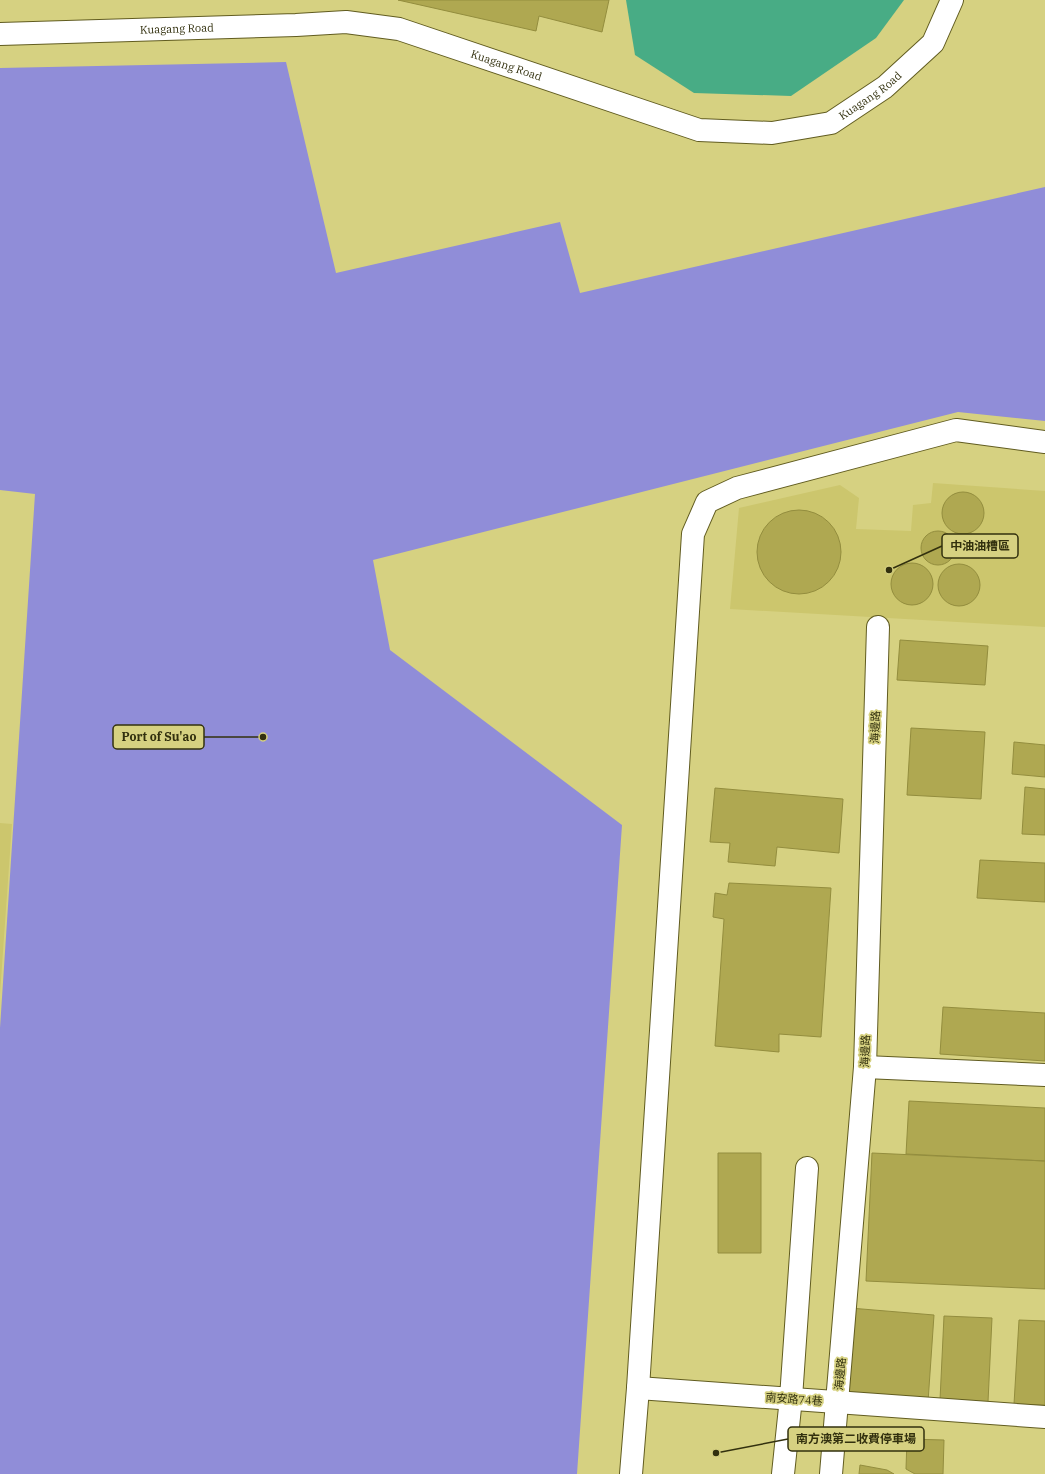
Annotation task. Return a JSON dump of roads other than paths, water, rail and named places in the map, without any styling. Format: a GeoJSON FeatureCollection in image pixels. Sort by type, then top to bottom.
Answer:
{"type":"FeatureCollection","features":[{"type":"Feature","properties":{"kind":"street","name":"Kuagang Road"},"geometry":{"type":"LineString","coordinates":[[0,34],[280,26],[346,22],[399,29],[699,130],[772,133],[831,123],[885,87],[933,43],[952,0]]}},
{"type":"Feature","properties":{"kind":"street"},"geometry":{"type":"LineString","coordinates":[[631,1474],[638,1388],[692,534],[707,502],[736,488],[956,430],[1045,442]]}},
{"type":"Feature","properties":{"kind":"street","name":"海邊路"},"geometry":{"type":"LineString","coordinates":[[831,1474],[865,1067],[878,627]]}},
{"type":"Feature","properties":{"kind":"street"},"geometry":{"type":"LineString","coordinates":[[865,1067],[1045,1074]]}},
{"type":"Feature","properties":{"kind":"street"},"geometry":{"type":"LineString","coordinates":[[783,1474],[791,1398],[807,1168]]}},
{"type":"Feature","properties":{"kind":"street","name":"南安路74巷"},"geometry":{"type":"LineString","coordinates":[[638,1388],[1045,1416]]}},
{"type":"Feature","properties":{"kind":"place","name":"中油油槽區"},"geometry":{"type":"Point","coordinates":[889,570]}},
{"type":"Feature","properties":{"kind":"place","name":"Port of Su'ao"},"geometry":{"type":"Point","coordinates":[263,737]}},
{"type":"Feature","properties":{"kind":"place","name":"南方澳第二收費停車場"},"geometry":{"type":"Point","coordinates":[716,1453]}}]}
